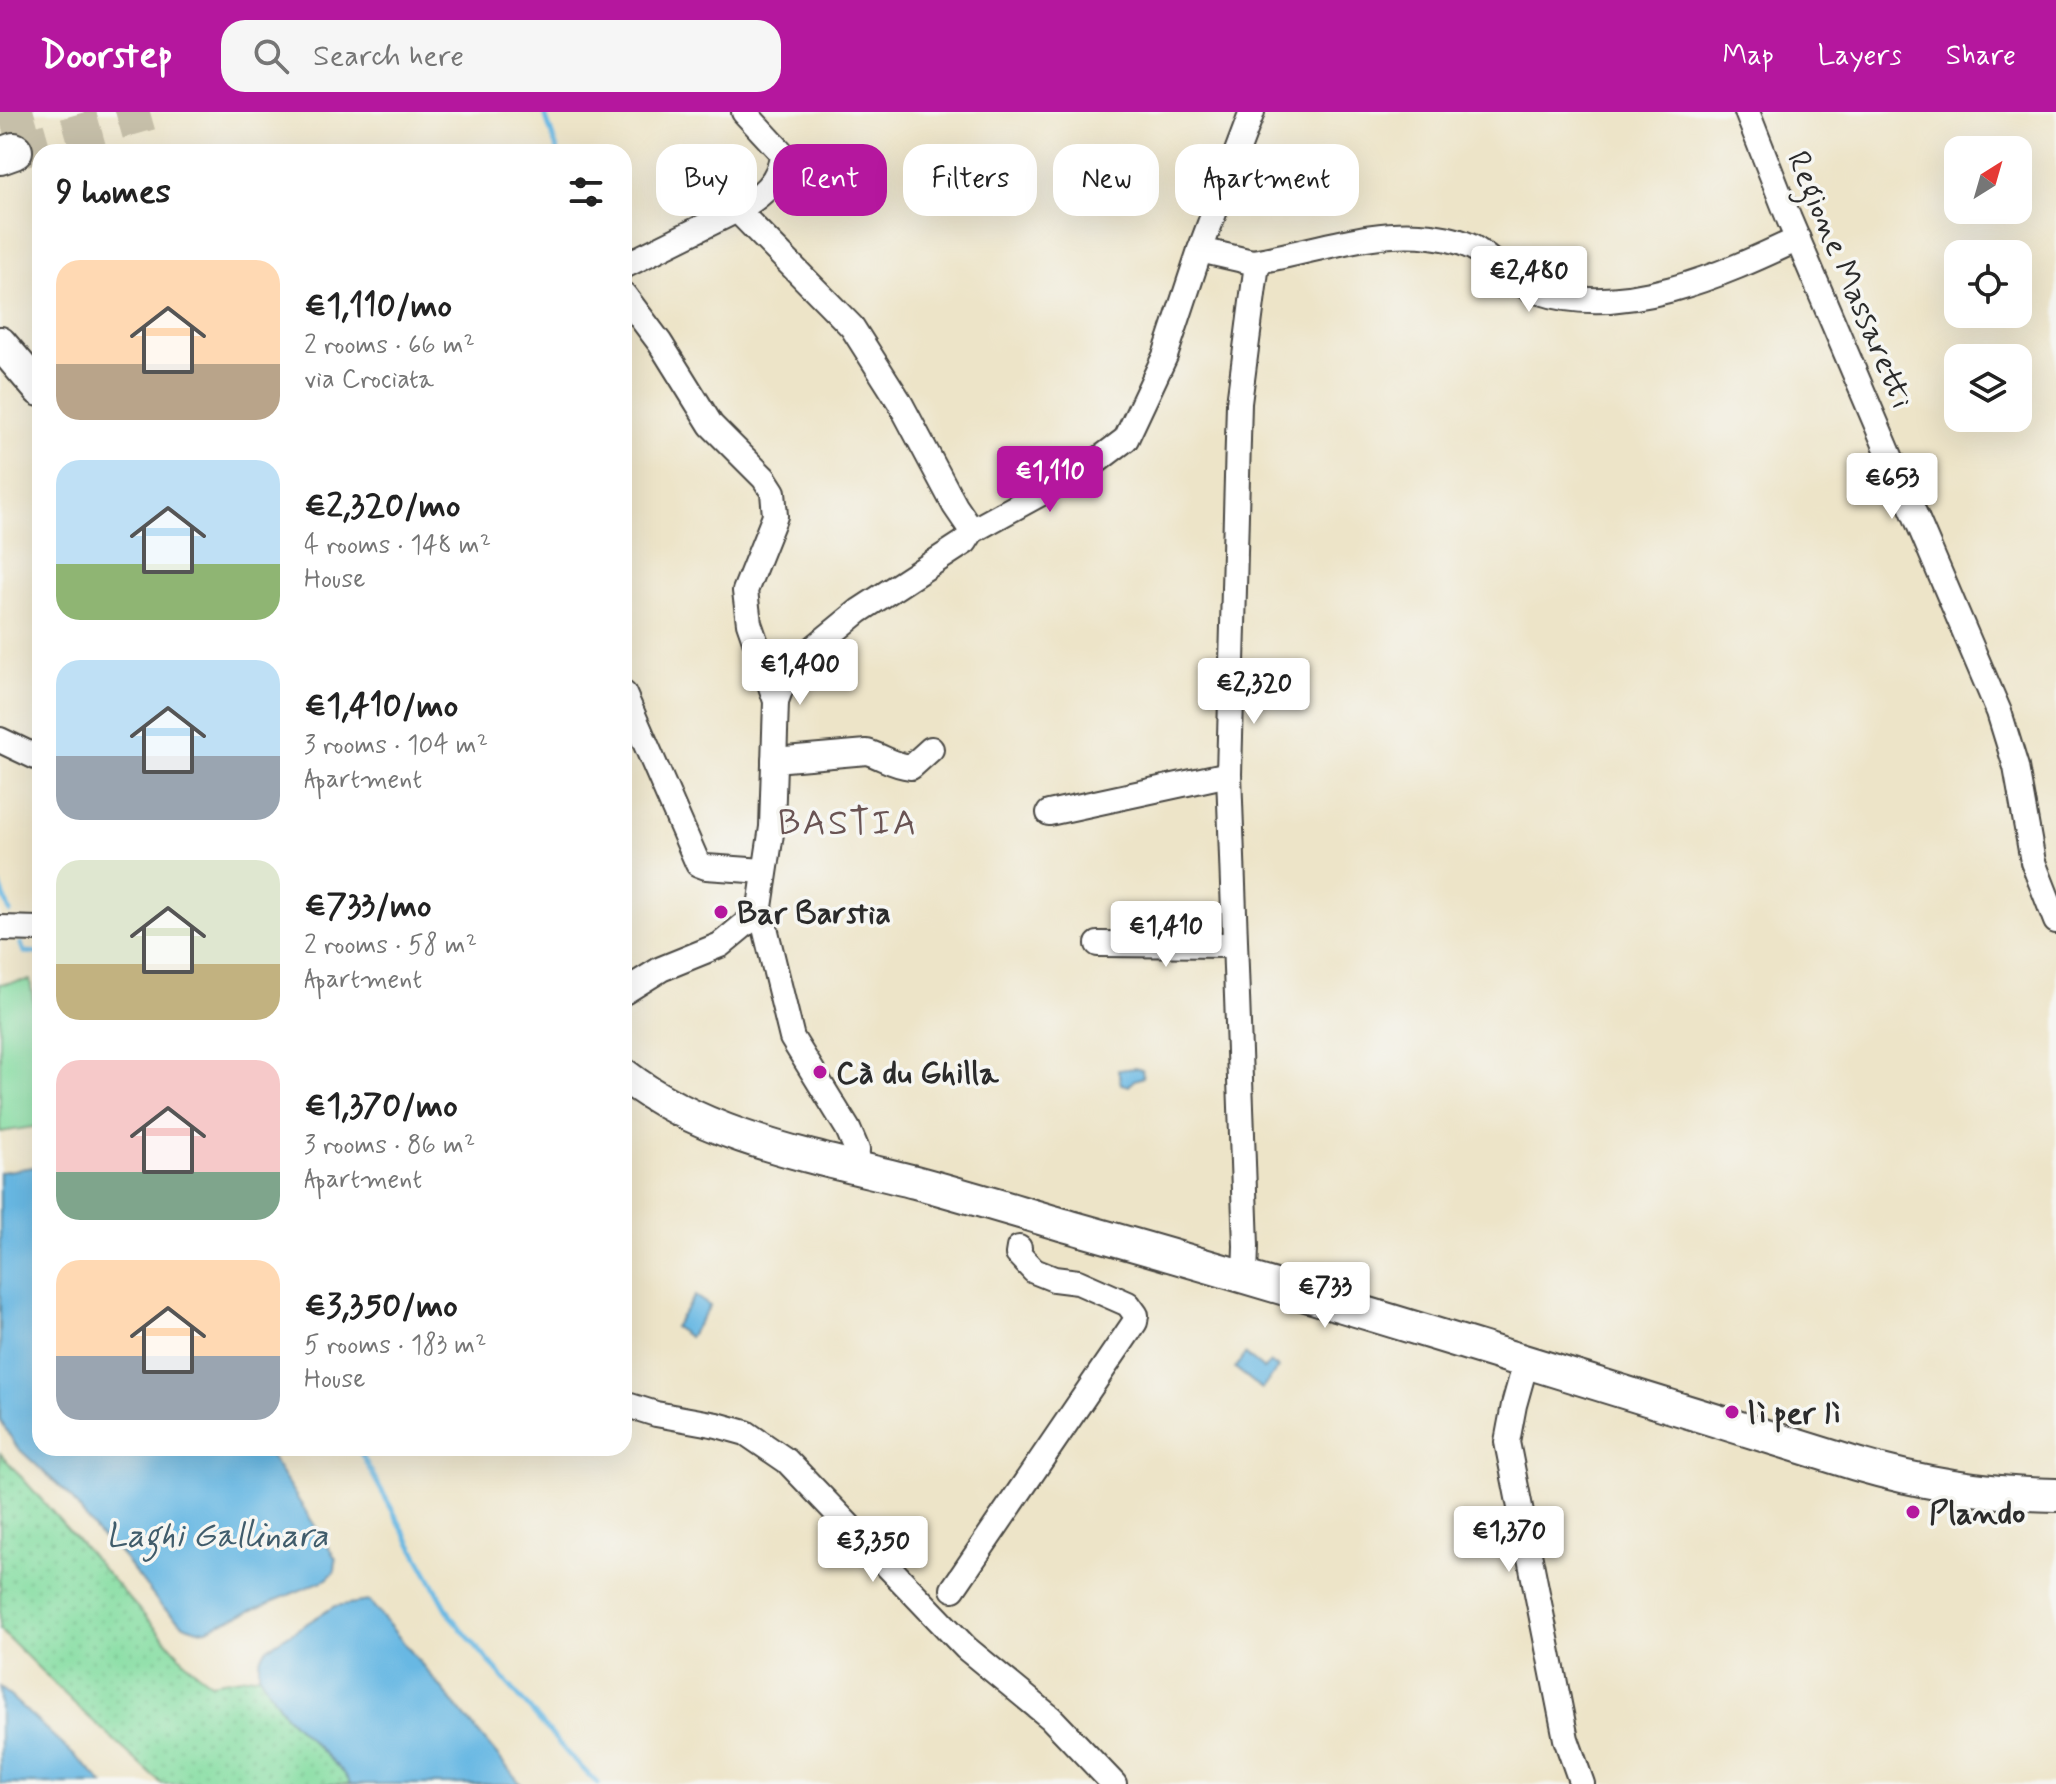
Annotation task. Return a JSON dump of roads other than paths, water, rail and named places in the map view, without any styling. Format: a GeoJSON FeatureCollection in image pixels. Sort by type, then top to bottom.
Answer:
{"type":"FeatureCollection","features":[{"type":"Feature","properties":{"kind":"main road"},"geometry":{"type":"LineString","coordinates":[[0,343],[32,381]]}},
{"type":"Feature","properties":{"kind":"main road"},"geometry":{"type":"LineString","coordinates":[[632,1082],[651,1097],[704,1122],[822,1161],[915,1182],[1245,1276],[1886,1473],[2011,1494],[2056,1495]]}},
{"type":"Feature","properties":{"kind":"street"},"geometry":{"type":"LineString","coordinates":[[744,112],[782,153],[781,169],[757,198]]}},
{"type":"Feature","properties":{"kind":"street"},"geometry":{"type":"LineString","coordinates":[[856,1169],[857,1150],[848,1129],[792,1038],[761,911],[772,827],[776,701],[788,669],[859,611],[965,542],[972,531],[1089,467],[1126,439],[1165,356],[1200,250],[1252,112]]}},
{"type":"Feature","properties":{"kind":"street","name":"Regione Massaretti"},"geometry":{"type":"LineString","coordinates":[[1747,112],[1999,712],[2016,767],[2033,862],[2056,921]]}},
{"type":"Feature","properties":{"kind":"street"},"geometry":{"type":"LineString","coordinates":[[632,262],[725,216]]}},
{"type":"Feature","properties":{"kind":"street"},"geometry":{"type":"LineString","coordinates":[[743,216],[852,327],[899,401],[955,506],[972,531]]}},
{"type":"Feature","properties":{"kind":"street"},"geometry":{"type":"LineString","coordinates":[[1200,250],[1252,262],[1383,235],[1427,235],[1458,241],[1475,249],[1512,278],[1535,291],[1597,300],[1646,297],[1733,268],[1798,239]]}},
{"type":"Feature","properties":{"kind":"street"},"geometry":{"type":"LineString","coordinates":[[1245,1276],[1229,774],[1239,403],[1256,271],[1252,262]]}},
{"type":"Feature","properties":{"kind":"street"},"geometry":{"type":"LineString","coordinates":[[632,306],[660,343],[711,425],[764,478],[773,492],[775,516],[745,591],[749,623],[776,701]]}},
{"type":"Feature","properties":{"kind":"street"},"geometry":{"type":"LineString","coordinates":[[632,712],[698,864],[764,871]]}},
{"type":"Feature","properties":{"kind":"street"},"geometry":{"type":"LineString","coordinates":[[0,740],[32,755]]}},
{"type":"Feature","properties":{"kind":"street"},"geometry":{"type":"LineString","coordinates":[[774,760],[867,752],[894,766],[911,767],[931,749]]}},
{"type":"Feature","properties":{"kind":"street"},"geometry":{"type":"LineString","coordinates":[[1049,813],[1229,774]]}},
{"type":"Feature","properties":{"kind":"street"},"geometry":{"type":"LineString","coordinates":[[632,987],[661,969],[720,945],[761,911]]}},
{"type":"Feature","properties":{"kind":"street"},"geometry":{"type":"LineString","coordinates":[[0,928],[32,929]]}},
{"type":"Feature","properties":{"kind":"street"},"geometry":{"type":"LineString","coordinates":[[1098,944],[1235,945]]}},
{"type":"Feature","properties":{"kind":"street"},"geometry":{"type":"LineString","coordinates":[[953,1589],[1135,1322],[1136,1315],[1128,1304],[1078,1282],[1054,1279],[1034,1271],[1018,1254],[1019,1248]]}},
{"type":"Feature","properties":{"kind":"street"},"geometry":{"type":"LineString","coordinates":[[1526,1362],[1507,1442],[1566,1739],[1582,1784]]}},
{"type":"Feature","properties":{"kind":"street"},"geometry":{"type":"LineString","coordinates":[[632,1406],[746,1433],[787,1461],[966,1648],[1051,1718],[1114,1784]]}},
{"type":"Feature","properties":{"kind":"water"},"geometry":{"type":"Polygon","coordinates":[[[1118,1070],[1142,1070],[1143,1077],[1129,1086],[1121,1084],[1118,1070]]]}},
{"type":"Feature","properties":{"kind":"water","name":"Laghi Gallinara"},"geometry":{"type":"Polygon","coordinates":[[[32,1167],[32,1456],[270,1456],[336,1559],[335,1571],[327,1579],[207,1629],[198,1630],[184,1625],[162,1607],[119,1552],[97,1533],[69,1495],[17,1447],[0,1420],[0,1172],[32,1167]]]}},
{"type":"Feature","properties":{"kind":"water"},"geometry":{"type":"Polygon","coordinates":[[[695,1296],[710,1306],[689,1337],[674,1327],[695,1296]]]}},
{"type":"Feature","properties":{"kind":"water"},"geometry":{"type":"Polygon","coordinates":[[[1245,1354],[1264,1369],[1270,1362],[1278,1368],[1262,1389],[1235,1368],[1245,1354]]]}},
{"type":"Feature","properties":{"kind":"water","name":"Laghi Gallinara"},"geometry":{"type":"Polygon","coordinates":[[[369,1601],[521,1784],[351,1784],[344,1773],[285,1715],[259,1675],[259,1660],[267,1648],[335,1606],[369,1601]]]}},
{"type":"Feature","properties":{"kind":"water"},"geometry":{"type":"Polygon","coordinates":[[[0,1687],[90,1770],[103,1784],[0,1784],[0,1687]]]}},
{"type":"Feature","properties":{"kind":"waterway"},"geometry":{"type":"LineString","coordinates":[[544,112],[555,144]]}},
{"type":"Feature","properties":{"kind":"waterway"},"geometry":{"type":"LineString","coordinates":[[0,885],[10,912]]}},
{"type":"Feature","properties":{"kind":"waterway"},"geometry":{"type":"LineString","coordinates":[[21,944],[24,952],[32,952]]}},
{"type":"Feature","properties":{"kind":"waterway"},"geometry":{"type":"LineString","coordinates":[[362,1456],[452,1618],[568,1754],[598,1784]]}},
{"type":"Feature","properties":{"kind":"tunnel"},"geometry":{"type":"LineString","coordinates":[[0,122],[34,112]]}},
{"type":"Feature","properties":{"kind":"tunnel"},"geometry":{"type":"LineString","coordinates":[[38,144],[150,112]]}},
{"type":"Feature","properties":{"kind":"tunnel"},"geometry":{"type":"LineString","coordinates":[[14,151],[32,146]]}},
{"type":"Feature","properties":{"kind":"place","name":"Bar Barstia"},"geometry":{"type":"Point","coordinates":[721,912]}},
{"type":"Feature","properties":{"kind":"place","name":"Cà du Ghilla"},"geometry":{"type":"Point","coordinates":[820,1072]}},
{"type":"Feature","properties":{"kind":"place","name":"lì per lì"},"geometry":{"type":"Point","coordinates":[1732,1412]}},
{"type":"Feature","properties":{"kind":"place","name":"Plando"},"geometry":{"type":"Point","coordinates":[1913,1512]}},
{"type":"Feature","properties":{"kind":"district","name":"BASTIA"},"geometry":{"type":"Point","coordinates":[848,821]}}]}
